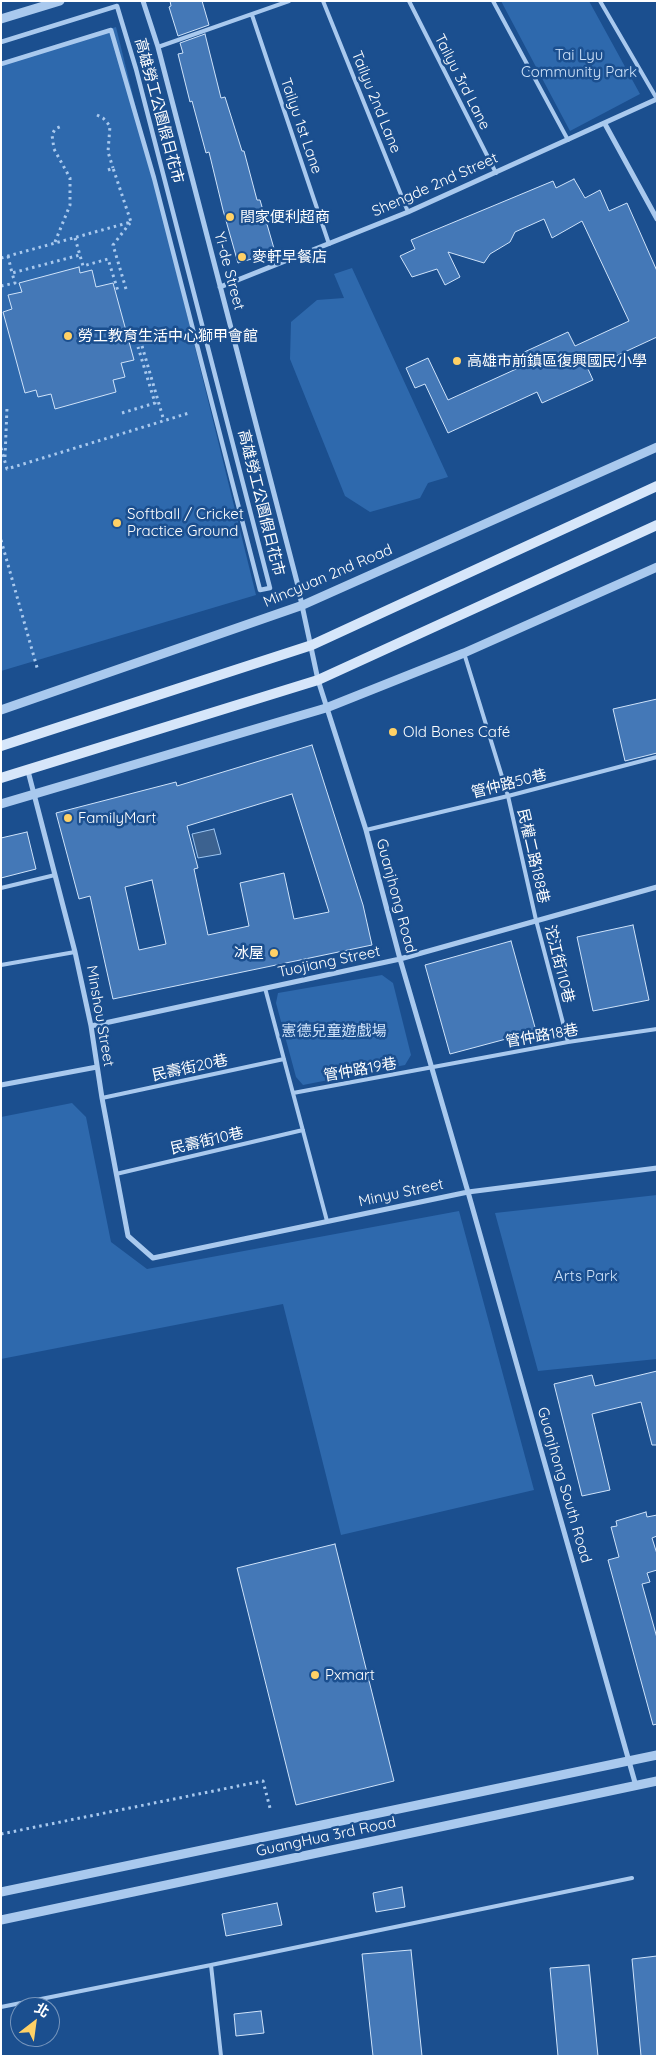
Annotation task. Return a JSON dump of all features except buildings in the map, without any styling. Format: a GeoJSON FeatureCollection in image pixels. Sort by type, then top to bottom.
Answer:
{"type":"FeatureCollection","features":[{"type":"Feature","properties":{"kind":"main road"},"geometry":{"type":"LineString","coordinates":[[1,746],[312,645],[657,486]]}},
{"type":"Feature","properties":{"kind":"main road"},"geometry":{"type":"LineString","coordinates":[[1,778],[318,680],[657,525]]}},
{"type":"Feature","properties":{"kind":"street"},"geometry":{"type":"LineString","coordinates":[[1,19],[60,1]]}},
{"type":"Feature","properties":{"kind":"street","name":"Yi-de Street"},"geometry":{"type":"LineString","coordinates":[[143,1],[158,47],[303,605]]}},
{"type":"Feature","properties":{"kind":"street","name":"高雄勞工公園假日花市"},"geometry":{"type":"LineString","coordinates":[[1,42],[117,6],[136,70],[270,588],[260,590],[154,178],[111,30],[1,64]]}},
{"type":"Feature","properties":{"kind":"street","name":"Shengde 2nd Street"},"geometry":{"type":"LineString","coordinates":[[220,287],[408,212],[657,99]]}},
{"type":"Feature","properties":{"kind":"street"},"geometry":{"type":"LineString","coordinates":[[604,124],[657,219]]}},
{"type":"Feature","properties":{"kind":"street","name":"Mincyuan 2nd Road"},"geometry":{"type":"LineString","coordinates":[[1,710],[303,605],[657,447]]}},
{"type":"Feature","properties":{"kind":"street"},"geometry":{"type":"LineString","coordinates":[[1,804],[326,708],[464,653],[657,567]]}},
{"type":"Feature","properties":{"kind":"street","name":"Guanjhong Road"},"geometry":{"type":"LineString","coordinates":[[303,605],[318,680],[366,830],[400,959],[468,1192]]}},
{"type":"Feature","properties":{"kind":"street","name":"Minshou Street"},"geometry":{"type":"LineString","coordinates":[[28,770],[75,952],[128,1236],[153,1258]]}},
{"type":"Feature","properties":{"kind":"street","name":"Tuojiang Street"},"geometry":{"type":"LineString","coordinates":[[90,1026],[400,959],[657,887]]}},
{"type":"Feature","properties":{"kind":"street"},"geometry":{"type":"LineString","coordinates":[[1,1085],[96,1067]]}},
{"type":"Feature","properties":{"kind":"street","name":"Minyu Street"},"geometry":{"type":"LineString","coordinates":[[153,1258],[468,1192],[657,1168]]}},
{"type":"Feature","properties":{"kind":"street","name":"Guanjhong South Road"},"geometry":{"type":"LineString","coordinates":[[468,1192],[636,1786]]}},
{"type":"Feature","properties":{"kind":"street","name":"GuangHua 3rd Road"},"geometry":{"type":"LineString","coordinates":[[1,1892],[657,1755]]}},
{"type":"Feature","properties":{"kind":"street","name":"GuangHua 3rd Road"},"geometry":{"type":"LineString","coordinates":[[1,1920],[657,1781]]}},
{"type":"Feature","properties":{"kind":"lane"},"geometry":{"type":"LineString","coordinates":[[158,47],[289,1]]}},
{"type":"Feature","properties":{"kind":"lane","name":"Tailyu 2nd Lane"},"geometry":{"type":"LineString","coordinates":[[323,1],[408,212]]}},
{"type":"Feature","properties":{"kind":"lane","name":"Tailyu 3rd Lane"},"geometry":{"type":"LineString","coordinates":[[409,1],[496,173]]}},
{"type":"Feature","properties":{"kind":"lane"},"geometry":{"type":"LineString","coordinates":[[493,1],[568,140]]}},
{"type":"Feature","properties":{"kind":"lane"},"geometry":{"type":"LineString","coordinates":[[600,1],[657,99]]}},
{"type":"Feature","properties":{"kind":"lane","name":"Tailyu 1st Lane"},"geometry":{"type":"LineString","coordinates":[[252,15],[329,244]]}},
{"type":"Feature","properties":{"kind":"lane","name":"民權二路188巷"},"geometry":{"type":"LineString","coordinates":[[464,653],[508,796],[536,920]]}},
{"type":"Feature","properties":{"kind":"lane","name":"管仲路50巷"},"geometry":{"type":"LineString","coordinates":[[366,830],[508,796],[657,757]]}},
{"type":"Feature","properties":{"kind":"lane"},"geometry":{"type":"LineString","coordinates":[[1,888],[55,875]]}},
{"type":"Feature","properties":{"kind":"lane","name":"沱江街110巷"},"geometry":{"type":"LineString","coordinates":[[536,920],[568,1042]]}},
{"type":"Feature","properties":{"kind":"lane"},"geometry":{"type":"LineString","coordinates":[[1,965],[75,952]]}},
{"type":"Feature","properties":{"kind":"lane"},"geometry":{"type":"LineString","coordinates":[[266,988],[327,1221]]}},
{"type":"Feature","properties":{"kind":"lane","name":"管仲路18巷"},"geometry":{"type":"LineString","coordinates":[[432,1069],[568,1042],[657,1029]]}},
{"type":"Feature","properties":{"kind":"lane","name":"民壽街20巷"},"geometry":{"type":"LineString","coordinates":[[102,1098],[284,1060]]}},
{"type":"Feature","properties":{"kind":"lane","name":"管仲路19巷"},"geometry":{"type":"LineString","coordinates":[[293,1093],[432,1069]]}},
{"type":"Feature","properties":{"kind":"lane","name":"民壽街10巷"},"geometry":{"type":"LineString","coordinates":[[116,1174],[303,1130]]}},
{"type":"Feature","properties":{"kind":"lane"},"geometry":{"type":"LineString","coordinates":[[1,2007],[632,1878]]}},
{"type":"Feature","properties":{"kind":"lane"},"geometry":{"type":"LineString","coordinates":[[211,1964],[221,2056]]}},
{"type":"Feature","properties":{"kind":"path"},"geometry":{"type":"LineString","coordinates":[[97,115],[103,118],[110,126],[108,152],[131,222]]}},
{"type":"Feature","properties":{"kind":"path"},"geometry":{"type":"LineString","coordinates":[[55,243],[70,205],[70,178],[54,149],[52,135],[55,129],[62,126]]}},
{"type":"Feature","properties":{"kind":"path"},"geometry":{"type":"LineString","coordinates":[[108,170],[113,168]]}},
{"type":"Feature","properties":{"kind":"path"},"geometry":{"type":"LineString","coordinates":[[1,258],[131,222]]}},
{"type":"Feature","properties":{"kind":"path"},"geometry":{"type":"LineString","coordinates":[[126,289],[113,245],[131,222]]}},
{"type":"Feature","properties":{"kind":"path"},"geometry":{"type":"LineString","coordinates":[[75,237],[83,266],[108,259],[118,291]]}},
{"type":"Feature","properties":{"kind":"path"},"geometry":{"type":"LineString","coordinates":[[12,272],[80,254]]}},
{"type":"Feature","properties":{"kind":"path"},"geometry":{"type":"LineString","coordinates":[[1,286],[15,283],[8,256]]}},
{"type":"Feature","properties":{"kind":"path"},"geometry":{"type":"LineString","coordinates":[[122,414],[155,403],[140,347],[164,421]]}},
{"type":"Feature","properties":{"kind":"path"},"geometry":{"type":"LineString","coordinates":[[5,461],[6,408]]}},
{"type":"Feature","properties":{"kind":"path"},"geometry":{"type":"LineString","coordinates":[[1,448],[7,469],[189,413]]}},
{"type":"Feature","properties":{"kind":"path"},"geometry":{"type":"LineString","coordinates":[[1,540],[38,671]]}},
{"type":"Feature","properties":{"kind":"path"},"geometry":{"type":"LineString","coordinates":[[1,557],[6,556]]}},
{"type":"Feature","properties":{"kind":"path"},"geometry":{"type":"LineString","coordinates":[[1,1834],[264,1781],[270,1808]]}},
{"type":"Feature","properties":{"kind":"green space","name":"Tai Lyu Community Park"},"geometry":{"type":"Polygon","coordinates":[[[501,1],[589,1],[640,94],[570,131],[501,1]]]}},
{"type":"Feature","properties":{"kind":"green space"},"geometry":{"type":"Polygon","coordinates":[[[116,27],[256,595],[1,671],[1,62],[116,27]]]}},
{"type":"Feature","properties":{"kind":"green space"},"geometry":{"type":"Polygon","coordinates":[[[352,268],[448,477],[428,483],[420,498],[370,512],[345,496],[290,359],[291,322],[317,300],[344,298],[334,274],[352,268]]]}},
{"type":"Feature","properties":{"kind":"green space","name":"憲德兒童遊戲場"},"geometry":{"type":"Polygon","coordinates":[[[382,975],[393,983],[411,1055],[405,1065],[303,1085],[296,1077],[276,1003],[278,993],[382,975]]]}},
{"type":"Feature","properties":{"kind":"green space"},"geometry":{"type":"Polygon","coordinates":[[[72,1103],[86,1117],[111,1242],[147,1269],[459,1211],[534,1490],[341,1535],[283,1304],[1,1359],[1,1117],[72,1103]]]}},
{"type":"Feature","properties":{"kind":"green space","name":"Arts Park"},"geometry":{"type":"Polygon","coordinates":[[[657,1195],[657,1359],[538,1371],[495,1213],[657,1195]]]}},
{"type":"Feature","properties":{"kind":"shaded area"},"geometry":{"type":"Polygon","coordinates":[[[214,829],[221,854],[198,858],[192,834],[214,829]]]}},
{"type":"Feature","properties":{"kind":"place","name":"閤家便利超商"},"geometry":{"type":"Point","coordinates":[230,217]}},
{"type":"Feature","properties":{"kind":"place","name":"麥軒早餐店"},"geometry":{"type":"Point","coordinates":[242,257]}},
{"type":"Feature","properties":{"kind":"place","name":"勞工教育生活中心獅甲會館"},"geometry":{"type":"Point","coordinates":[68,336]}},
{"type":"Feature","properties":{"kind":"place","name":"高雄市前鎮區復興國民小學"},"geometry":{"type":"Point","coordinates":[457,361]}},
{"type":"Feature","properties":{"kind":"place","name":"Softball / Cricket Practice Ground"},"geometry":{"type":"Point","coordinates":[117,523]}},
{"type":"Feature","properties":{"kind":"place","name":"Old Bones Café"},"geometry":{"type":"Point","coordinates":[393,732]}},
{"type":"Feature","properties":{"kind":"place","name":"FamilyMart"},"geometry":{"type":"Point","coordinates":[68,818]}},
{"type":"Feature","properties":{"kind":"place","name":"冰屋"},"geometry":{"type":"Point","coordinates":[274,953]}},
{"type":"Feature","properties":{"kind":"place","name":"Pxmart"},"geometry":{"type":"Point","coordinates":[315,1675]}}]}
